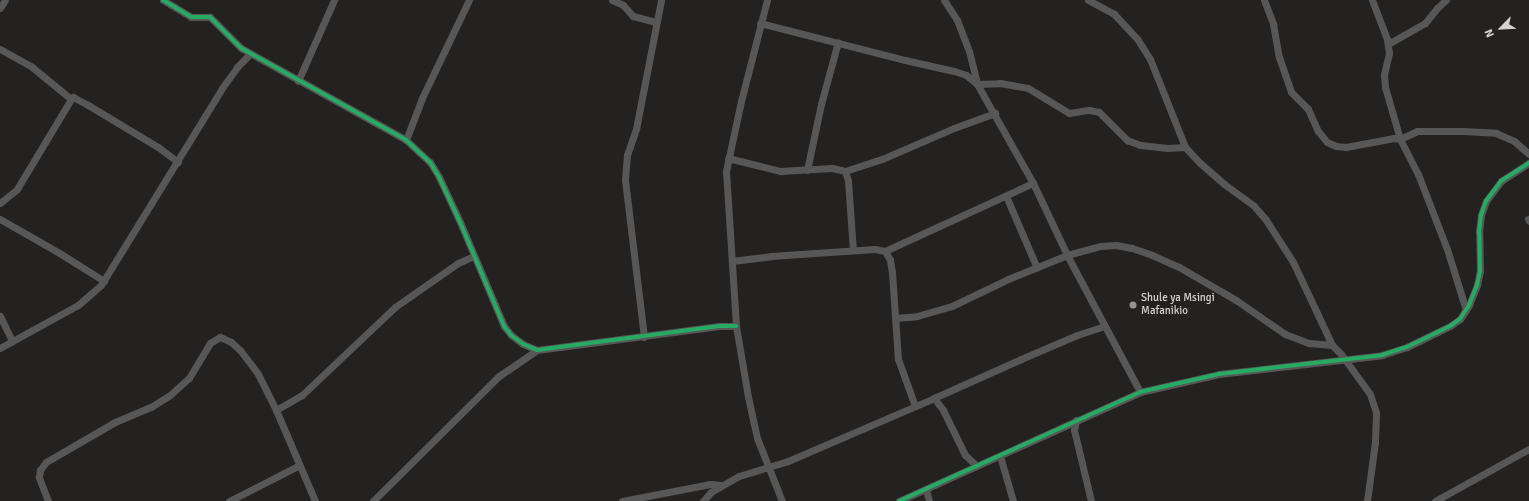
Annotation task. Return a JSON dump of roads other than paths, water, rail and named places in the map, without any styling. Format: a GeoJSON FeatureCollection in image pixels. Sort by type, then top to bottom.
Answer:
{"type":"FeatureCollection","features":[{"type":"Feature","properties":{"kind":"street"},"geometry":{"type":"LineString","coordinates":[[0,8],[5,0]]}},
{"type":"Feature","properties":{"kind":"street"},"geometry":{"type":"LineString","coordinates":[[162,0],[191,17],[210,17],[241,48],[250,54],[406,140],[430,162],[439,177],[504,326],[511,336],[522,344],[537,350]]}},
{"type":"Feature","properties":{"kind":"street"},"geometry":{"type":"LineString","coordinates":[[298,81],[334,0]]}},
{"type":"Feature","properties":{"kind":"street"},"geometry":{"type":"LineString","coordinates":[[406,140],[422,98],[469,0]]}},
{"type":"Feature","properties":{"kind":"street"},"geometry":{"type":"LineString","coordinates":[[612,0],[622,6],[632,16],[656,22]]}},
{"type":"Feature","properties":{"kind":"street"},"geometry":{"type":"LineString","coordinates":[[644,337],[634,240],[625,180],[627,155],[636,129],[661,0]]}},
{"type":"Feature","properties":{"kind":"street"},"geometry":{"type":"LineString","coordinates":[[767,0],[760,23],[726,171],[736,326],[757,438],[782,501]]}},
{"type":"Feature","properties":{"kind":"street"},"geometry":{"type":"LineString","coordinates":[[944,0],[956,20],[969,52],[977,84],[1033,183],[1067,255],[1140,392]]}},
{"type":"Feature","properties":{"kind":"street"},"geometry":{"type":"LineString","coordinates":[[1088,0],[1114,14],[1138,40],[1150,59],[1185,146],[1200,163],[1224,184],[1254,206],[1266,220],[1293,262],[1332,345],[1346,361],[1370,394],[1376,413],[1375,442],[1367,501]]}},
{"type":"Feature","properties":{"kind":"street"},"geometry":{"type":"LineString","coordinates":[[1264,0],[1273,24],[1279,57],[1289,87],[1295,98],[1308,109],[1322,137],[1336,146],[1346,147],[1400,138],[1417,131],[1426,130],[1496,133],[1514,141],[1529,154]]}},
{"type":"Feature","properties":{"kind":"street"},"geometry":{"type":"LineString","coordinates":[[1372,0],[1388,44],[1389,53],[1384,76],[1385,87],[1400,138],[1418,174],[1447,249],[1466,310]]}},
{"type":"Feature","properties":{"kind":"street"},"geometry":{"type":"LineString","coordinates":[[1388,44],[1425,23],[1437,8],[1446,0]]}},
{"type":"Feature","properties":{"kind":"street"},"geometry":{"type":"LineString","coordinates":[[760,23],[954,71],[966,75],[977,84],[1000,83],[1028,88],[1069,113],[1089,110],[1099,112],[1126,140],[1140,145],[1168,148],[1185,146]]}},
{"type":"Feature","properties":{"kind":"street"},"geometry":{"type":"LineString","coordinates":[[807,170],[821,104],[838,42]]}},
{"type":"Feature","properties":{"kind":"street"},"geometry":{"type":"LineString","coordinates":[[0,48],[37,71],[70,99],[73,97],[158,148],[178,162]]}},
{"type":"Feature","properties":{"kind":"street"},"geometry":{"type":"LineString","coordinates":[[0,348],[78,305],[93,293],[104,281],[222,88],[237,67],[250,54]]}},
{"type":"Feature","properties":{"kind":"street"},"geometry":{"type":"LineString","coordinates":[[0,203],[17,189],[70,99]]}},
{"type":"Feature","properties":{"kind":"street"},"geometry":{"type":"LineString","coordinates":[[728,158],[780,171],[832,168],[845,171],[882,159],[966,123],[995,114]]}},
{"type":"Feature","properties":{"kind":"street"},"geometry":{"type":"LineString","coordinates":[[899,501],[1140,392],[1219,374],[1274,367],[1346,361],[1382,355],[1407,347],[1450,326],[1460,319],[1466,310],[1477,285],[1480,271],[1479,232],[1481,215],[1486,202],[1501,181],[1529,163]]}},
{"type":"Feature","properties":{"kind":"street"},"geometry":{"type":"LineString","coordinates":[[845,171],[848,181],[853,250]]}},
{"type":"Feature","properties":{"kind":"street"},"geometry":{"type":"LineString","coordinates":[[885,251],[1033,183]]}},
{"type":"Feature","properties":{"kind":"street"},"geometry":{"type":"LineString","coordinates":[[1006,196],[1037,268]]}},
{"type":"Feature","properties":{"kind":"street"},"geometry":{"type":"LineString","coordinates":[[0,220],[61,254],[104,281]]}},
{"type":"Feature","properties":{"kind":"street"},"geometry":{"type":"LineString","coordinates":[[896,318],[917,316],[952,306],[1067,255],[1101,246],[1116,245],[1132,248],[1178,267],[1236,300],[1285,334],[1309,343],[1332,345]]}},
{"type":"Feature","properties":{"kind":"street"},"geometry":{"type":"LineString","coordinates":[[732,261],[771,256],[853,250],[881,249],[885,251],[890,260],[892,272],[898,359],[915,406]]}},
{"type":"Feature","properties":{"kind":"street"},"geometry":{"type":"LineString","coordinates":[[276,410],[302,395],[395,307],[458,263],[474,256]]}},
{"type":"Feature","properties":{"kind":"street"},"geometry":{"type":"LineString","coordinates":[[0,316],[12,341]]}},
{"type":"Feature","properties":{"kind":"street"},"geometry":{"type":"LineString","coordinates":[[373,501],[499,376],[537,350],[719,326],[736,326]]}},
{"type":"Feature","properties":{"kind":"street"},"geometry":{"type":"LineString","coordinates":[[703,501],[711,492],[721,485],[739,476],[828,444],[1077,335],[1105,326]]}},
{"type":"Feature","properties":{"kind":"street"},"geometry":{"type":"LineString","coordinates":[[48,501],[39,477],[40,470],[46,462],[115,422],[151,407],[170,395],[189,378],[210,343],[216,338],[224,337],[231,342],[249,361],[276,410],[298,466],[315,501]]}},
{"type":"Feature","properties":{"kind":"street"},"geometry":{"type":"LineString","coordinates":[[934,398],[943,410],[965,455],[977,466]]}},
{"type":"Feature","properties":{"kind":"street"},"geometry":{"type":"LineString","coordinates":[[1076,420],[1074,430],[1091,501]]}},
{"type":"Feature","properties":{"kind":"street"},"geometry":{"type":"LineString","coordinates":[[1435,501],[1529,449]]}},
{"type":"Feature","properties":{"kind":"street"},"geometry":{"type":"LineString","coordinates":[[1000,456],[1013,501]]}},
{"type":"Feature","properties":{"kind":"street"},"geometry":{"type":"LineString","coordinates":[[229,501],[298,466]]}},
{"type":"Feature","properties":{"kind":"street"},"geometry":{"type":"LineString","coordinates":[[622,501],[710,484],[721,485]]}},
{"type":"Feature","properties":{"kind":"street"},"geometry":{"type":"LineString","coordinates":[[926,490],[929,501]]}},
{"type":"Feature","properties":{"kind":"place","name":"Shule ya Msingi Mafanikio"},"geometry":{"type":"Point","coordinates":[1133,305]}}]}
